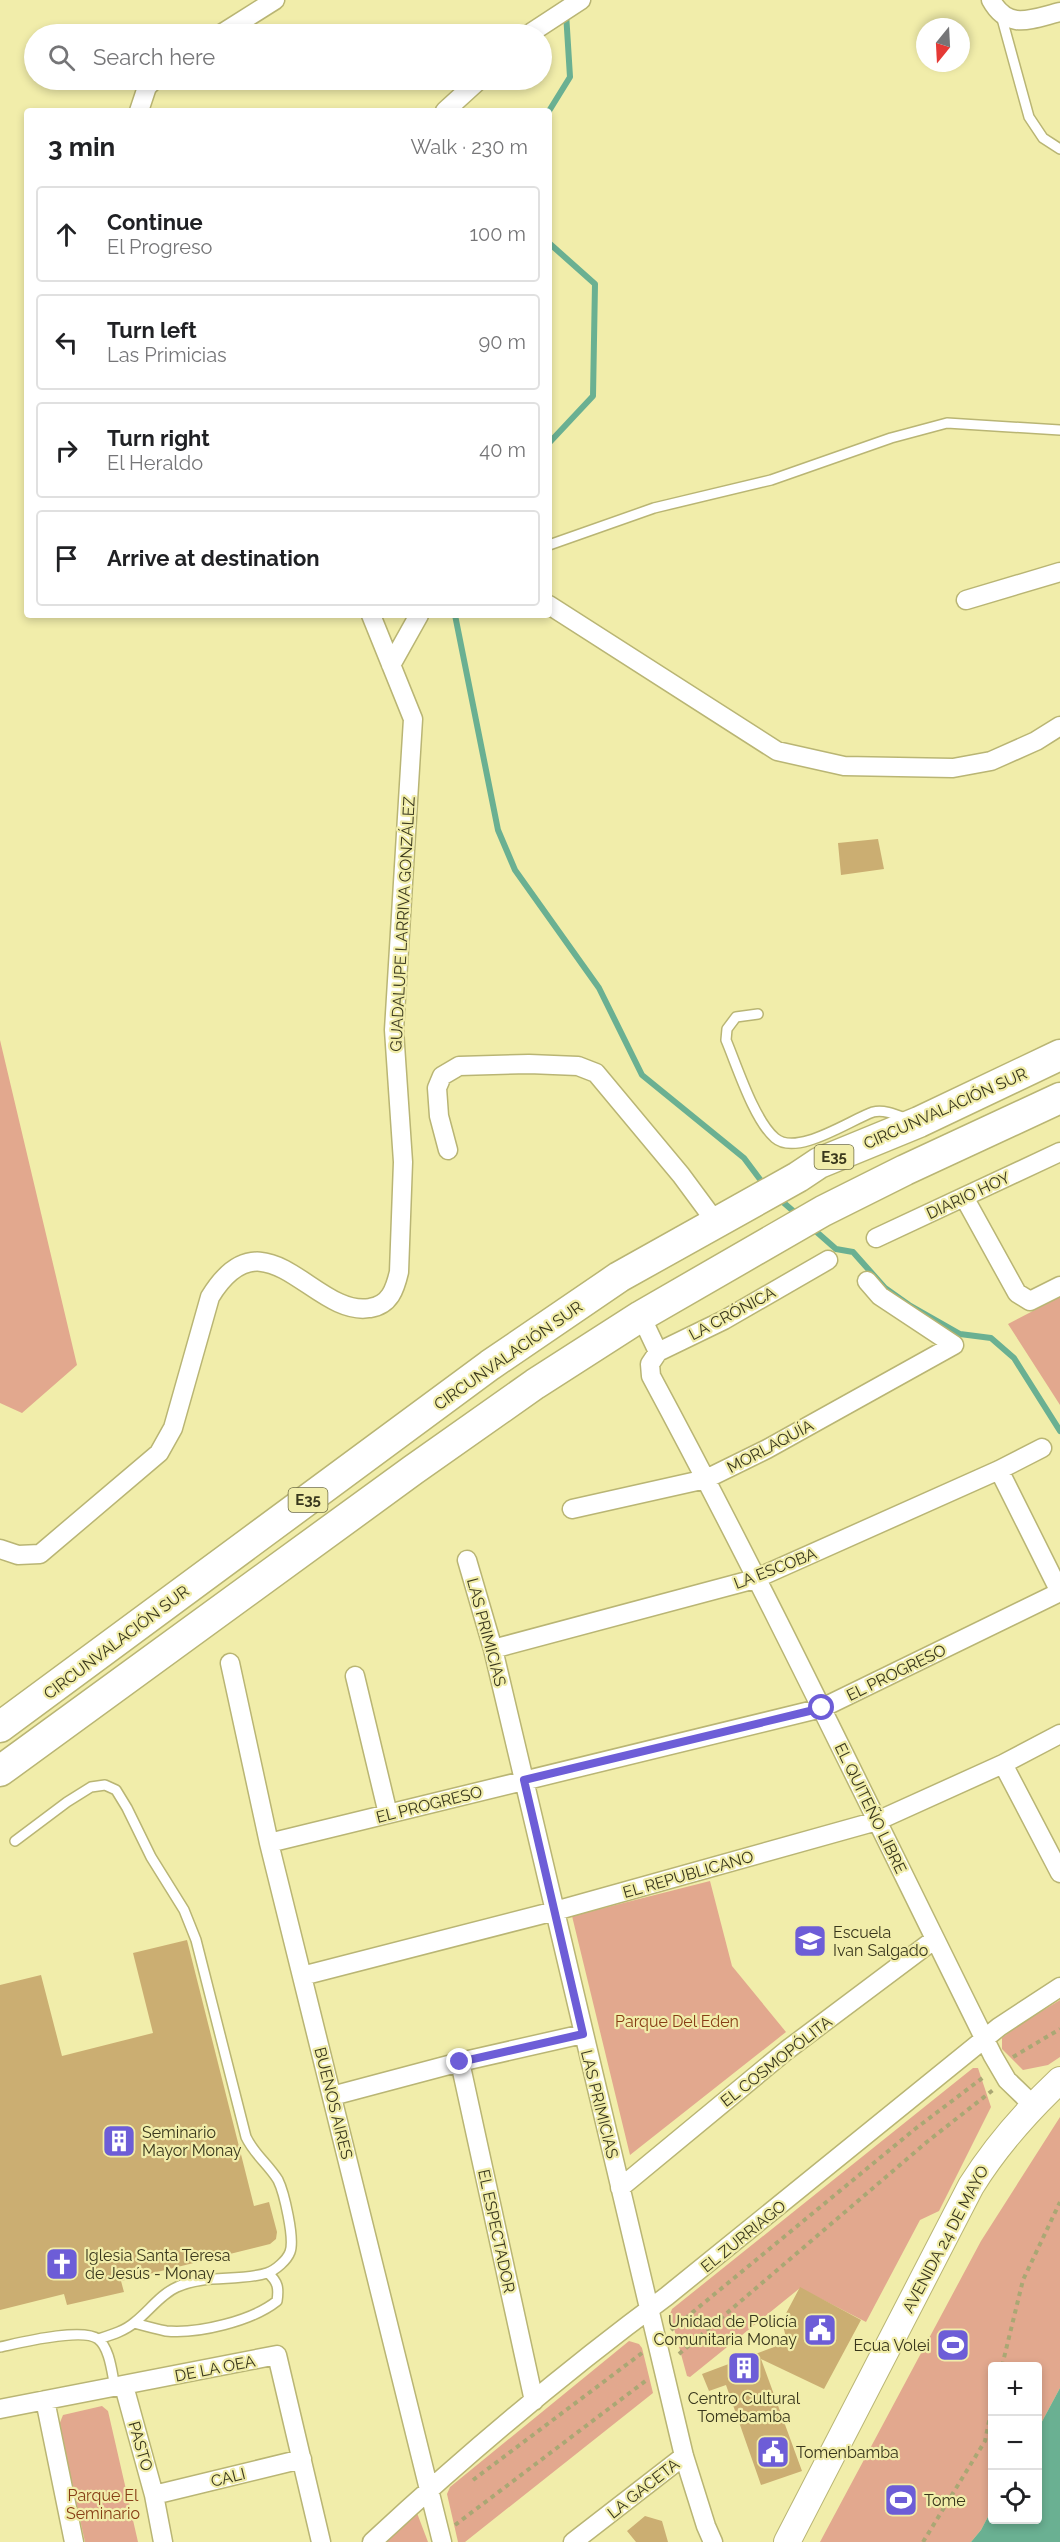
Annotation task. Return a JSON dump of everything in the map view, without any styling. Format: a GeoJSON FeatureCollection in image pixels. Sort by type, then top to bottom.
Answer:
{"type":"FeatureCollection","features":[{"type":"Feature","properties":{"kind":"highway","name":"CIRCUNVALACIÓN SUR"},"geometry":{"type":"LineString","coordinates":[[0,1727],[490,1365],[619,1278],[819,1163],[919,1122],[1060,1055]]}},
{"type":"Feature","properties":{"kind":"highway","name":"E35"},"geometry":{"type":"LineString","coordinates":[[0,1771],[441,1450],[535,1384],[641,1316],[823,1211],[1060,1098]]}},
{"type":"Feature","properties":{"kind":"main road","name":"AVENIDA 24 DE MAYO"},"geometry":{"type":"LineString","coordinates":[[787,2542],[971,2186],[1004,2137],[1060,2080]]}},
{"type":"Feature","properties":{"kind":"street"},"geometry":{"type":"LineString","coordinates":[[237,24],[274,0]]}},
{"type":"Feature","properties":{"kind":"street"},"geometry":{"type":"LineString","coordinates":[[544,24],[581,0]]}},
{"type":"Feature","properties":{"kind":"street"},"geometry":{"type":"LineString","coordinates":[[996,8],[1012,21],[1060,12]]}},
{"type":"Feature","properties":{"kind":"street"},"geometry":{"type":"LineString","coordinates":[[140,108],[146,90]]}},
{"type":"Feature","properties":{"kind":"street"},"geometry":{"type":"LineString","coordinates":[[448,108],[468,90]]}},
{"type":"Feature","properties":{"kind":"street"},"geometry":{"type":"LineString","coordinates":[[966,600],[1060,572]]}},
{"type":"Feature","properties":{"kind":"street"},"geometry":{"type":"LineString","coordinates":[[552,606],[777,751],[844,765],[954,768],[991,761],[1036,741],[1060,726]]}},
{"type":"Feature","properties":{"kind":"street","name":"GUADALUPE LARRIVA GONZÁLEZ"},"geometry":{"type":"LineString","coordinates":[[0,1549],[18,1555],[40,1554],[159,1453],[173,1428],[210,1297],[218,1285],[239,1268],[260,1263],[290,1270],[307,1284],[349,1308],[363,1310],[386,1302],[396,1288],[399,1272],[404,1162],[394,1030],[413,718],[372,618]]}},
{"type":"Feature","properties":{"kind":"street"},"geometry":{"type":"LineString","coordinates":[[391,665],[417,618]]}},
{"type":"Feature","properties":{"kind":"street"},"geometry":{"type":"LineString","coordinates":[[448,1150],[439,1116],[437,1088],[442,1076],[459,1066],[529,1064],[578,1066],[596,1073],[716,1221]]}},
{"type":"Feature","properties":{"kind":"street","name":"DIARIO HOY"},"geometry":{"type":"LineString","coordinates":[[876,1239],[1060,1152]]}},
{"type":"Feature","properties":{"kind":"street"},"geometry":{"type":"LineString","coordinates":[[964,1197],[1017,1293],[1030,1301],[1060,1286]]}},
{"type":"Feature","properties":{"kind":"street","name":"LA CRÓNICA"},"geometry":{"type":"LineString","coordinates":[[658,1352],[724,1320],[828,1260]]}},
{"type":"Feature","properties":{"kind":"street","name":"MORLAQUÍA"},"geometry":{"type":"LineString","coordinates":[[572,1509],[706,1479],[767,1449],[954,1346],[880,1296],[867,1281]]}},
{"type":"Feature","properties":{"kind":"street"},"geometry":{"type":"LineString","coordinates":[[641,1316],[658,1352]]}},
{"type":"Feature","properties":{"kind":"street","name":"EL QUITEÑO LIBRE"},"geometry":{"type":"LineString","coordinates":[[658,1352],[650,1364],[651,1376],[822,1708],[1002,2073],[1033,2105]]}},
{"type":"Feature","properties":{"kind":"street","name":"LA ESCOBA"},"geometry":{"type":"LineString","coordinates":[[493,1649],[755,1579],[999,1470],[1042,1448]]}},
{"type":"Feature","properties":{"kind":"street"},"geometry":{"type":"LineString","coordinates":[[999,1470],[1060,1592]]}},
{"type":"Feature","properties":{"kind":"street","name":"LAS PRIMICIAS"},"geometry":{"type":"LineString","coordinates":[[467,1560],[493,1649],[684,2456],[713,2542]]}},
{"type":"Feature","properties":{"kind":"street","name":"EL PROGRESO"},"geometry":{"type":"LineString","coordinates":[[269,1843],[822,1708],[1060,1592]]}},
{"type":"Feature","properties":{"kind":"street","name":"BUENOS AIRES"},"geometry":{"type":"LineString","coordinates":[[230,1663],[269,1843],[441,2539]]}},
{"type":"Feature","properties":{"kind":"street"},"geometry":{"type":"LineString","coordinates":[[355,1676],[388,1814]]}},
{"type":"Feature","properties":{"kind":"street","name":"EL REPUBLICANO"},"geometry":{"type":"LineString","coordinates":[[302,1976],[555,1911],[877,1821],[1003,1764],[1060,1734]]}},
{"type":"Feature","properties":{"kind":"street"},"geometry":{"type":"LineString","coordinates":[[1003,1764],[1060,1873]]}},
{"type":"Feature","properties":{"kind":"street","name":"EL COSMOPÓLITA"},"geometry":{"type":"LineString","coordinates":[[620,2188],[788,2050],[935,1939]]}},
{"type":"Feature","properties":{"kind":"street","name":"EL ZURRIAGO"},"geometry":{"type":"LineString","coordinates":[[372,2542],[429,2490],[534,2401],[999,2027],[1060,1987]]}},
{"type":"Feature","properties":{"kind":"street"},"geometry":{"type":"LineString","coordinates":[[332,2096],[460,2062],[583,2034]]}},
{"type":"Feature","properties":{"kind":"street","name":"EL ESPECTADOR"},"geometry":{"type":"LineString","coordinates":[[460,2062],[534,2401]]}},
{"type":"Feature","properties":{"kind":"street","name":"DE LA OEA"},"geometry":{"type":"LineString","coordinates":[[0,2409],[278,2355],[321,2542]]}},
{"type":"Feature","properties":{"kind":"street","name":"PASTO"},"geometry":{"type":"LineString","coordinates":[[120,2387],[154,2495],[163,2542]]}},
{"type":"Feature","properties":{"kind":"street"},"geometry":{"type":"LineString","coordinates":[[45,2400],[74,2542]]}},
{"type":"Feature","properties":{"kind":"street","name":"LA GACETA"},"geometry":{"type":"LineString","coordinates":[[573,2542],[684,2456]]}},
{"type":"Feature","properties":{"kind":"street","name":"CALI"},"geometry":{"type":"LineString","coordinates":[[154,2495],[302,2459]]}},
{"type":"Feature","properties":{"kind":"lane"},"geometry":{"type":"LineString","coordinates":[[996,8],[1029,117],[1042,138],[1060,149]]}},
{"type":"Feature","properties":{"kind":"lane"},"geometry":{"type":"LineString","coordinates":[[552,544],[654,508],[771,480],[891,438],[947,423],[1060,430]]}},
{"type":"Feature","properties":{"kind":"lane"},"geometry":{"type":"LineString","coordinates":[[758,1014],[736,1017],[727,1029],[726,1040],[760,1118],[775,1138],[784,1143],[799,1143],[874,1111],[891,1112],[919,1122]]}},
{"type":"Feature","properties":{"kind":"lane"},"geometry":{"type":"LineString","coordinates":[[0,2347],[57,2336],[88,2335],[98,2339],[119,2332],[134,2323],[177,2287],[205,2280],[268,2273],[283,2263],[291,2251],[289,2219],[279,2182],[253,2152],[246,2136],[196,1940],[184,1910],[151,1857],[116,1790],[105,1785],[91,1786],[15,1841]]}},
{"type":"Feature","properties":{"kind":"lane"},"geometry":{"type":"LineString","coordinates":[[134,2323],[168,2331],[233,2323],[265,2310],[277,2301],[279,2290],[277,2281],[268,2273]]}},
{"type":"Feature","properties":{"kind":"lane"},"geometry":{"type":"LineString","coordinates":[[98,2339],[120,2387]]}},
{"type":"Feature","properties":{"kind":"path"},"geometry":{"type":"LineString","coordinates":[[471,2481],[657,2341],[915,2129],[1002,2073],[1060,2029]]}},
{"type":"Feature","properties":{"kind":"path"},"geometry":{"type":"LineString","coordinates":[[441,2539],[663,2367],[928,2141],[1002,2073]]}},
{"type":"Feature","properties":{"kind":"path"},"geometry":{"type":"LineString","coordinates":[[1003,2362],[1023,2280],[1060,2202]]}},
{"type":"Feature","properties":{"kind":"path"},"geometry":{"type":"LineString","coordinates":[[923,2542],[985,2440],[991,2416]]}},
{"type":"Feature","properties":{"kind":"green space"},"geometry":{"type":"Polygon","coordinates":[[[0,1040],[77,1365],[22,1413],[0,1403],[0,1040]]]}},
{"type":"Feature","properties":{"kind":"green space"},"geometry":{"type":"Polygon","coordinates":[[[1060,1297],[1060,1405],[1008,1324],[1060,1297]]]}},
{"type":"Feature","properties":{"kind":"green space","name":"Parque Del Eden"},"geometry":{"type":"Polygon","coordinates":[[[710,1881],[732,1966],[786,2032],[630,2155],[572,1916],[710,1881]]]}},
{"type":"Feature","properties":{"kind":"green space"},"geometry":{"type":"Polygon","coordinates":[[[1060,2000],[1060,2057],[1048,2065],[1023,2070],[1002,2049],[1002,2038],[1060,2000]]]}},
{"type":"Feature","properties":{"kind":"green space"},"geometry":{"type":"Polygon","coordinates":[[[973,2068],[978,2068],[991,2107],[939,2211],[920,2220],[866,2322],[800,2288],[690,2377],[687,2376],[670,2314],[672,2309],[973,2068]]]}},
{"type":"Feature","properties":{"kind":"green space"},"geometry":{"type":"Polygon","coordinates":[[[1060,2117],[1060,2388],[1042,2422],[1042,2362],[988,2362],[988,2517],[981,2530],[971,2542],[820,2542],[981,2241],[1060,2117]]]}},
{"type":"Feature","properties":{"kind":"green space"},"geometry":{"type":"Polygon","coordinates":[[[629,2341],[639,2344],[642,2348],[653,2393],[465,2542],[458,2542],[447,2494],[450,2487],[629,2341]]]}},
{"type":"Feature","properties":{"kind":"green space","name":"Parque El Seminario"},"geometry":{"type":"Polygon","coordinates":[[[102,2406],[108,2411],[138,2542],[85,2542],[59,2425],[63,2415],[102,2406]]]}},
{"type":"Feature","properties":{"kind":"green space"},"geometry":{"type":"Polygon","coordinates":[[[417,2513],[428,2542],[383,2542],[412,2514],[417,2513]]]}},
{"type":"Feature","properties":{"kind":"shaded area"},"geometry":{"type":"Polygon","coordinates":[[[1060,2388],[1060,2542],[971,2542],[988,2517],[988,2524],[1042,2524],[1042,2422],[1060,2388]]]}},
{"type":"Feature","properties":{"kind":"building"},"geometry":{"type":"Polygon","coordinates":[[[878,839],[884,869],[841,875],[838,843],[878,839]]]}},
{"type":"Feature","properties":{"kind":"building","name":"Seminario Mayor Monay"},"geometry":{"type":"Polygon","coordinates":[[[187,1940],[254,2206],[269,2202],[277,2232],[276,2239],[270,2244],[121,2281],[124,2292],[67,2305],[64,2294],[0,2310],[0,1985],[41,1975],[62,2056],[153,2033],[133,1953],[187,1940]]]}},
{"type":"Feature","properties":{"kind":"building"},"geometry":{"type":"Polygon","coordinates":[[[800,2287],[861,2320],[824,2389],[761,2359],[802,2471],[761,2485],[726,2385],[709,2391],[702,2374],[787,2342],[782,2321],[800,2287]]]}},
{"type":"Feature","properties":{"kind":"building"},"geometry":{"type":"Polygon","coordinates":[[[645,2516],[662,2521],[668,2542],[636,2542],[627,2531],[645,2516]]]}},
{"type":"Feature","properties":{"kind":"waterway"},"geometry":{"type":"LineString","coordinates":[[551,108],[570,77],[566,13]]}},
{"type":"Feature","properties":{"kind":"waterway"},"geometry":{"type":"LineString","coordinates":[[552,246],[595,284],[593,396],[552,440]]}},
{"type":"Feature","properties":{"kind":"waterway"},"geometry":{"type":"LineString","coordinates":[[456,618],[498,830],[515,870],[599,988],[642,1075],[744,1158],[765,1186]]}},
{"type":"Feature","properties":{"kind":"waterway"},"geometry":{"type":"LineString","coordinates":[[777,1197],[799,1216]]}},
{"type":"Feature","properties":{"kind":"waterway"},"geometry":{"type":"LineString","coordinates":[[811,1227],[836,1249],[853,1252],[885,1288],[909,1305],[960,1334],[991,1338],[1014,1358],[1060,1431]]}},
{"type":"Feature","properties":{"kind":"place","name":"Escuela Ivan Salgado"},"geometry":{"type":"Point","coordinates":[810,1941]}},
{"type":"Feature","properties":{"kind":"place","name":"Seminario Mayor Monay"},"geometry":{"type":"Point","coordinates":[119,2141]}},
{"type":"Feature","properties":{"kind":"place","name":"Iglesia Santa Teresa de Jesús - Monay"},"geometry":{"type":"Point","coordinates":[62,2264]}},
{"type":"Feature","properties":{"kind":"place","name":"Unidad de Policía Comunitaria Monay"},"geometry":{"type":"Point","coordinates":[820,2330]}},
{"type":"Feature","properties":{"kind":"place","name":"Ecua Volei"},"geometry":{"type":"Point","coordinates":[953,2345]}},
{"type":"Feature","properties":{"kind":"place","name":"Centro Cultural Tomebamba"},"geometry":{"type":"Point","coordinates":[744,2368]}},
{"type":"Feature","properties":{"kind":"place","name":"Tomenbamba"},"geometry":{"type":"Point","coordinates":[773,2452]}},
{"type":"Feature","properties":{"kind":"place","name":"Tome"},"geometry":{"type":"Point","coordinates":[901,2500]}},
{"type":"Feature","properties":{"kind":"route"},"geometry":{"type":"LineString","coordinates":[[460,2062],[583,2034],[524,1780],[822,1708]]}}]}
